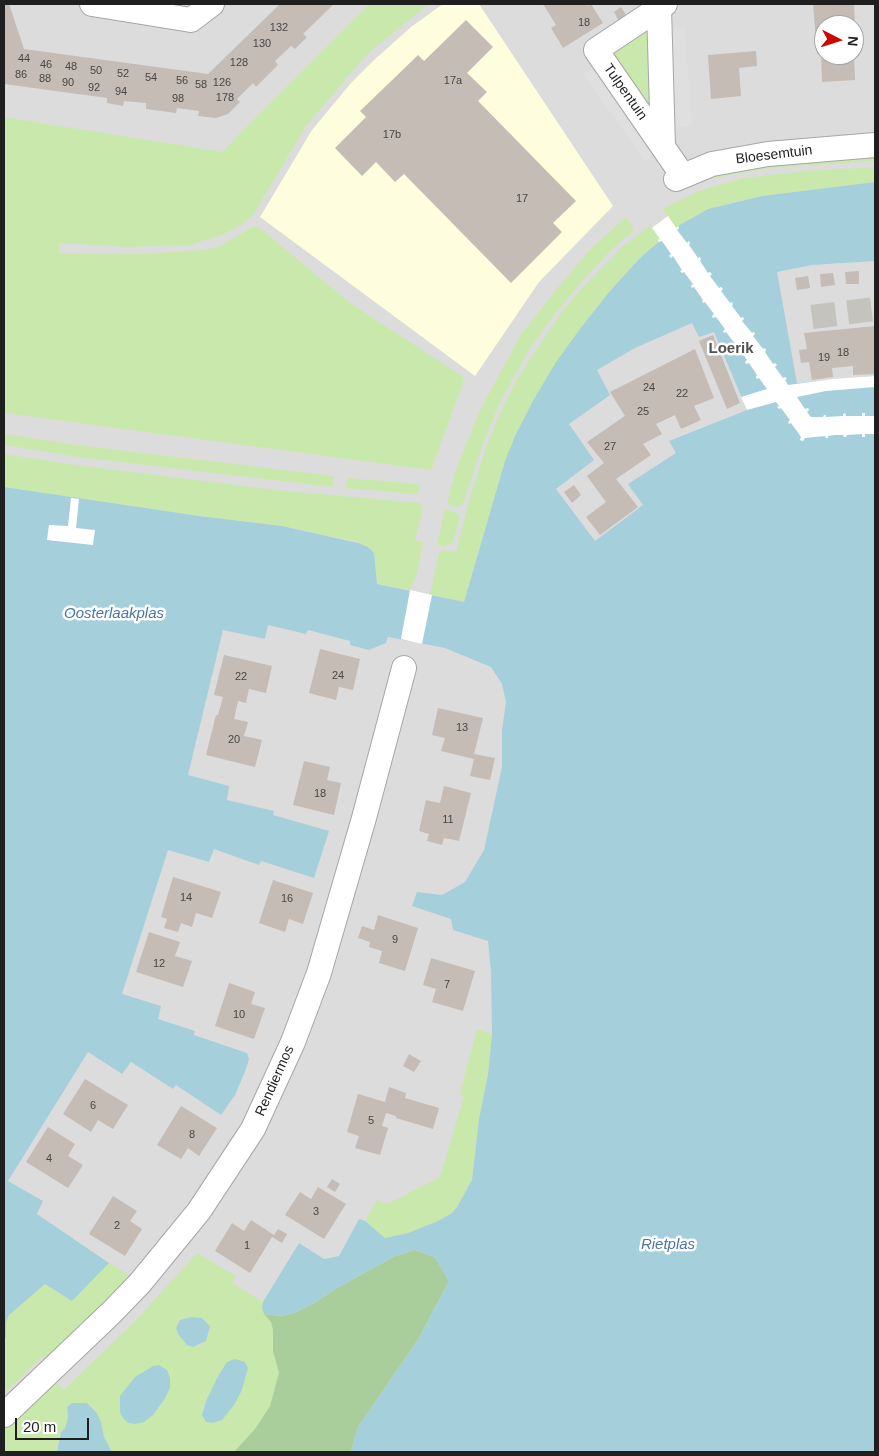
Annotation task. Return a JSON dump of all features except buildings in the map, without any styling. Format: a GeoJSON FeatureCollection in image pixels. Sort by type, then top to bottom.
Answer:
{"type":"FeatureCollection","features":[{"type":"Feature","properties":{"kind":"street"},"geometry":{"type":"LineString","coordinates":[[92,4],[188,12],[212,4]]}},
{"type":"Feature","properties":{"kind":"street","name":"Tulpentuin"},"geometry":{"type":"LineString","coordinates":[[662,6],[662,146]]}},
{"type":"Feature","properties":{"kind":"street","name":"Tulpentuin"},"geometry":{"type":"LineString","coordinates":[[662,6],[596,50],[662,146],[680,177]]}},
{"type":"Feature","properties":{"kind":"street","name":"Bloesemtuin"},"geometry":{"type":"LineString","coordinates":[[680,177],[712,164],[768,154],[875,145]]}},
{"type":"Feature","properties":{"kind":"street","name":"Rendiermos"},"geometry":{"type":"LineString","coordinates":[[4,1415],[112,1312],[140,1282],[199,1211],[253,1129],[293,1042],[319,972],[364,818],[404,668]]}},
{"type":"Feature","properties":{"kind":"shaded area"},"geometry":{"type":"Polygon","coordinates":[[[4,4],[875,4],[875,1452],[4,1452],[4,4]]]}},
{"type":"Feature","properties":{"kind":"shaded area"},"geometry":{"type":"Polygon","coordinates":[[[443,4],[479,4],[613,206],[539,282],[475,376],[260,217],[312,130],[351,83],[411,27],[443,4]]]}},
{"type":"Feature","properties":{"kind":"shaded area"},"geometry":{"type":"Polygon","coordinates":[[[685,28],[692,126],[675,127],[669,29],[685,28]]]}},
{"type":"Feature","properties":{"kind":"shaded area"},"geometry":{"type":"Polygon","coordinates":[[[596,65],[657,152],[645,161],[583,74],[596,65]]]}},
{"type":"Feature","properties":{"kind":"green space"},"geometry":{"type":"Polygon","coordinates":[[[369,4],[429,4],[373,49],[356,67],[306,126],[253,215],[242,224],[224,234],[190,245],[128,247],[59,243],[59,253],[139,254],[204,250],[220,246],[254,226],[261,229],[350,303],[465,378],[431,470],[4,413],[4,117],[223,152],[369,4]]]}},
{"type":"Feature","properties":{"kind":"green space"},"geometry":{"type":"Polygon","coordinates":[[[647,27],[649,110],[609,53],[647,27]]]}},
{"type":"Feature","properties":{"kind":"green space"},"geometry":{"type":"Polygon","coordinates":[[[875,151],[875,161],[773,168],[715,178],[711,170],[875,151]]]}},
{"type":"Feature","properties":{"kind":"green space"},"geometry":{"type":"Polygon","coordinates":[[[875,167],[875,182],[762,196],[735,202],[708,209],[676,228],[662,209],[699,191],[743,178],[806,171],[875,167]]]}},
{"type":"Feature","properties":{"kind":"green space"},"geometry":{"type":"Polygon","coordinates":[[[626,217],[633,231],[611,250],[583,280],[553,316],[530,348],[500,402],[481,449],[464,501],[461,506],[456,507],[447,504],[455,473],[478,414],[520,336],[590,250],[626,217]]]}},
{"type":"Feature","properties":{"kind":"green space"},"geometry":{"type":"Polygon","coordinates":[[[651,225],[662,241],[641,257],[610,291],[583,325],[505,461],[464,602],[430,595],[439,553],[444,550],[456,552],[467,508],[486,447],[517,379],[561,313],[582,288],[623,246],[651,225]]]}},
{"type":"Feature","properties":{"kind":"green space"},"geometry":{"type":"Polygon","coordinates":[[[4,434],[77,445],[334,476],[333,487],[78,457],[4,445],[4,434]]]}},
{"type":"Feature","properties":{"kind":"green space"},"geometry":{"type":"Polygon","coordinates":[[[4,454],[275,490],[420,503],[423,507],[415,541],[423,542],[417,574],[410,590],[377,584],[374,553],[368,547],[358,542],[282,526],[199,516],[4,487],[4,454]]]}},
{"type":"Feature","properties":{"kind":"green space"},"geometry":{"type":"Polygon","coordinates":[[[347,478],[419,484],[420,490],[418,494],[346,488],[347,478]]]}},
{"type":"Feature","properties":{"kind":"green space"},"geometry":{"type":"Polygon","coordinates":[[[445,509],[459,515],[459,520],[453,542],[445,546],[437,544],[445,509]]]}},
{"type":"Feature","properties":{"kind":"green space"},"geometry":{"type":"Polygon","coordinates":[[[477,1029],[492,1034],[488,1075],[479,1119],[472,1180],[452,1213],[408,1233],[385,1238],[365,1221],[377,1200],[387,1204],[440,1177],[464,1096],[460,1094],[477,1029]]]}},
{"type":"Feature","properties":{"kind":"green space"},"geometry":{"type":"Polygon","coordinates":[[[415,1250],[435,1257],[449,1281],[419,1338],[358,1427],[351,1452],[234,1452],[255,1429],[270,1406],[279,1373],[273,1351],[271,1322],[264,1314],[282,1316],[296,1312],[395,1256],[415,1250]]]}},
{"type":"Feature","properties":{"kind":"green space"},"geometry":{"type":"Polygon","coordinates":[[[197,1253],[236,1276],[232,1283],[263,1302],[264,1314],[271,1322],[273,1330],[273,1351],[279,1373],[270,1406],[255,1429],[234,1452],[112,1452],[104,1437],[101,1422],[96,1412],[87,1403],[67,1407],[68,1418],[65,1428],[60,1432],[57,1452],[4,1452],[4,1426],[53,1380],[64,1390],[138,1318],[197,1253]],[[196,1317],[180,1320],[197,1347],[206,1341],[210,1326],[196,1317]],[[248,1368],[217,1378],[202,1410],[242,1390],[248,1368]]]}},
{"type":"Feature","properties":{"kind":"green space"},"geometry":{"type":"Polygon","coordinates":[[[109,1263],[129,1275],[130,1281],[47,1362],[42,1357],[4,1393],[4,1338],[6,1338],[6,1322],[9,1315],[45,1283],[72,1301],[109,1263]]]}},
{"type":"Feature","properties":{"kind":"water","name":"Rietplas"},"geometry":{"type":"Polygon","coordinates":[[[875,182],[875,261],[812,265],[777,272],[797,383],[875,376],[875,1452],[351,1452],[358,1427],[419,1338],[449,1281],[435,1257],[415,1250],[395,1256],[296,1312],[282,1316],[264,1314],[263,1302],[299,1243],[324,1259],[339,1256],[359,1219],[365,1221],[385,1238],[408,1233],[452,1213],[472,1180],[479,1119],[488,1075],[492,1034],[491,972],[488,941],[453,930],[451,919],[412,906],[417,892],[442,895],[465,882],[484,850],[502,767],[502,730],[506,702],[502,684],[491,667],[445,648],[388,637],[386,643],[369,650],[350,645],[350,641],[308,630],[306,634],[268,625],[265,639],[223,630],[188,775],[229,786],[227,800],[274,811],[273,815],[329,831],[314,878],[261,861],[259,865],[214,849],[209,862],[168,850],[122,994],[161,1006],[158,1019],[195,1031],[194,1035],[247,1053],[249,1059],[246,1069],[235,1095],[221,1115],[176,1085],[173,1089],[131,1062],[122,1074],[88,1052],[8,1181],[43,1201],[37,1214],[109,1263],[72,1301],[45,1284],[9,1315],[6,1322],[6,1338],[4,1338],[4,487],[199,516],[282,526],[358,543],[368,547],[374,553],[377,584],[464,602],[505,461],[515,436],[556,362],[583,325],[610,291],[641,257],[678,226],[708,209],[762,196],[875,182]],[[692,323],[635,348],[597,370],[610,395],[569,424],[594,460],[556,489],[595,541],[643,505],[628,484],[676,453],[669,441],[747,410],[714,332],[699,337],[692,323]]]}},
{"type":"Feature","properties":{"kind":"water"},"geometry":{"type":"Polygon","coordinates":[[[191,1317],[202,1318],[210,1326],[206,1341],[193,1347],[187,1345],[178,1334],[176,1328],[180,1320],[191,1317]]]}},
{"type":"Feature","properties":{"kind":"water"},"geometry":{"type":"Polygon","coordinates":[[[235,1359],[245,1362],[248,1368],[242,1390],[234,1405],[222,1420],[213,1423],[206,1422],[202,1415],[206,1401],[227,1362],[235,1359]]]}},
{"type":"Feature","properties":{"kind":"water"},"geometry":{"type":"Polygon","coordinates":[[[159,1365],[167,1370],[170,1378],[170,1388],[164,1400],[153,1415],[144,1422],[128,1423],[120,1412],[120,1396],[135,1377],[153,1366],[159,1365]]]}},
{"type":"Feature","properties":{"kind":"water"},"geometry":{"type":"Polygon","coordinates":[[[72,1403],[87,1403],[96,1412],[101,1422],[104,1437],[112,1452],[57,1452],[61,1432],[65,1428],[68,1418],[67,1407],[72,1403]]]}},
{"type":"Feature","properties":{"kind":"pier"},"geometry":{"type":"Polygon","coordinates":[[[668,216],[676,228],[678,226],[677,230],[687,243],[689,241],[689,245],[698,258],[700,257],[700,261],[708,273],[712,274],[710,276],[719,288],[723,289],[721,291],[730,303],[732,302],[732,306],[741,318],[743,317],[742,321],[752,333],[754,332],[753,336],[763,349],[765,348],[765,352],[773,364],[777,365],[775,367],[783,378],[787,379],[785,380],[788,385],[875,376],[875,387],[826,391],[797,397],[805,409],[808,408],[807,412],[811,417],[823,417],[824,415],[826,417],[843,416],[845,413],[846,416],[862,416],[862,413],[865,413],[865,416],[875,416],[875,434],[865,434],[865,437],[862,437],[862,434],[847,435],[846,437],[835,435],[828,436],[828,438],[825,436],[805,438],[803,441],[800,440],[801,437],[791,423],[789,424],[790,420],[781,408],[777,407],[779,406],[776,402],[747,410],[741,397],[767,389],[759,378],[757,379],[757,375],[749,363],[746,364],[747,360],[738,347],[735,348],[734,346],[736,345],[726,332],[724,333],[725,329],[716,317],[713,318],[714,314],[705,302],[703,303],[694,287],[692,288],[693,284],[684,272],[680,271],[682,270],[673,256],[671,258],[669,256],[671,254],[662,241],[659,242],[658,240],[660,239],[652,228],[668,216]]]}},
{"type":"Feature","properties":{"kind":"pier"},"geometry":{"type":"Polygon","coordinates":[[[71,498],[79,499],[76,528],[95,530],[93,545],[47,540],[49,525],[68,526],[71,498]]]}},
{"type":"Feature","properties":{"kind":"pier"},"geometry":{"type":"Polygon","coordinates":[[[410,590],[432,595],[422,644],[401,639],[410,590]]]}},
{"type":"Feature","properties":{"kind":"tunnel"},"geometry":{"type":"LineString","coordinates":[[812,317],[875,309]]}},
{"type":"Feature","properties":{"kind":"district","name":"Loerik"},"geometry":{"type":"Point","coordinates":[731,349]}},
{"type":"Feature","properties":{"kind":"water label","name":"Oosterlaakplas"},"geometry":{"type":"Point","coordinates":[114,614]}}]}
